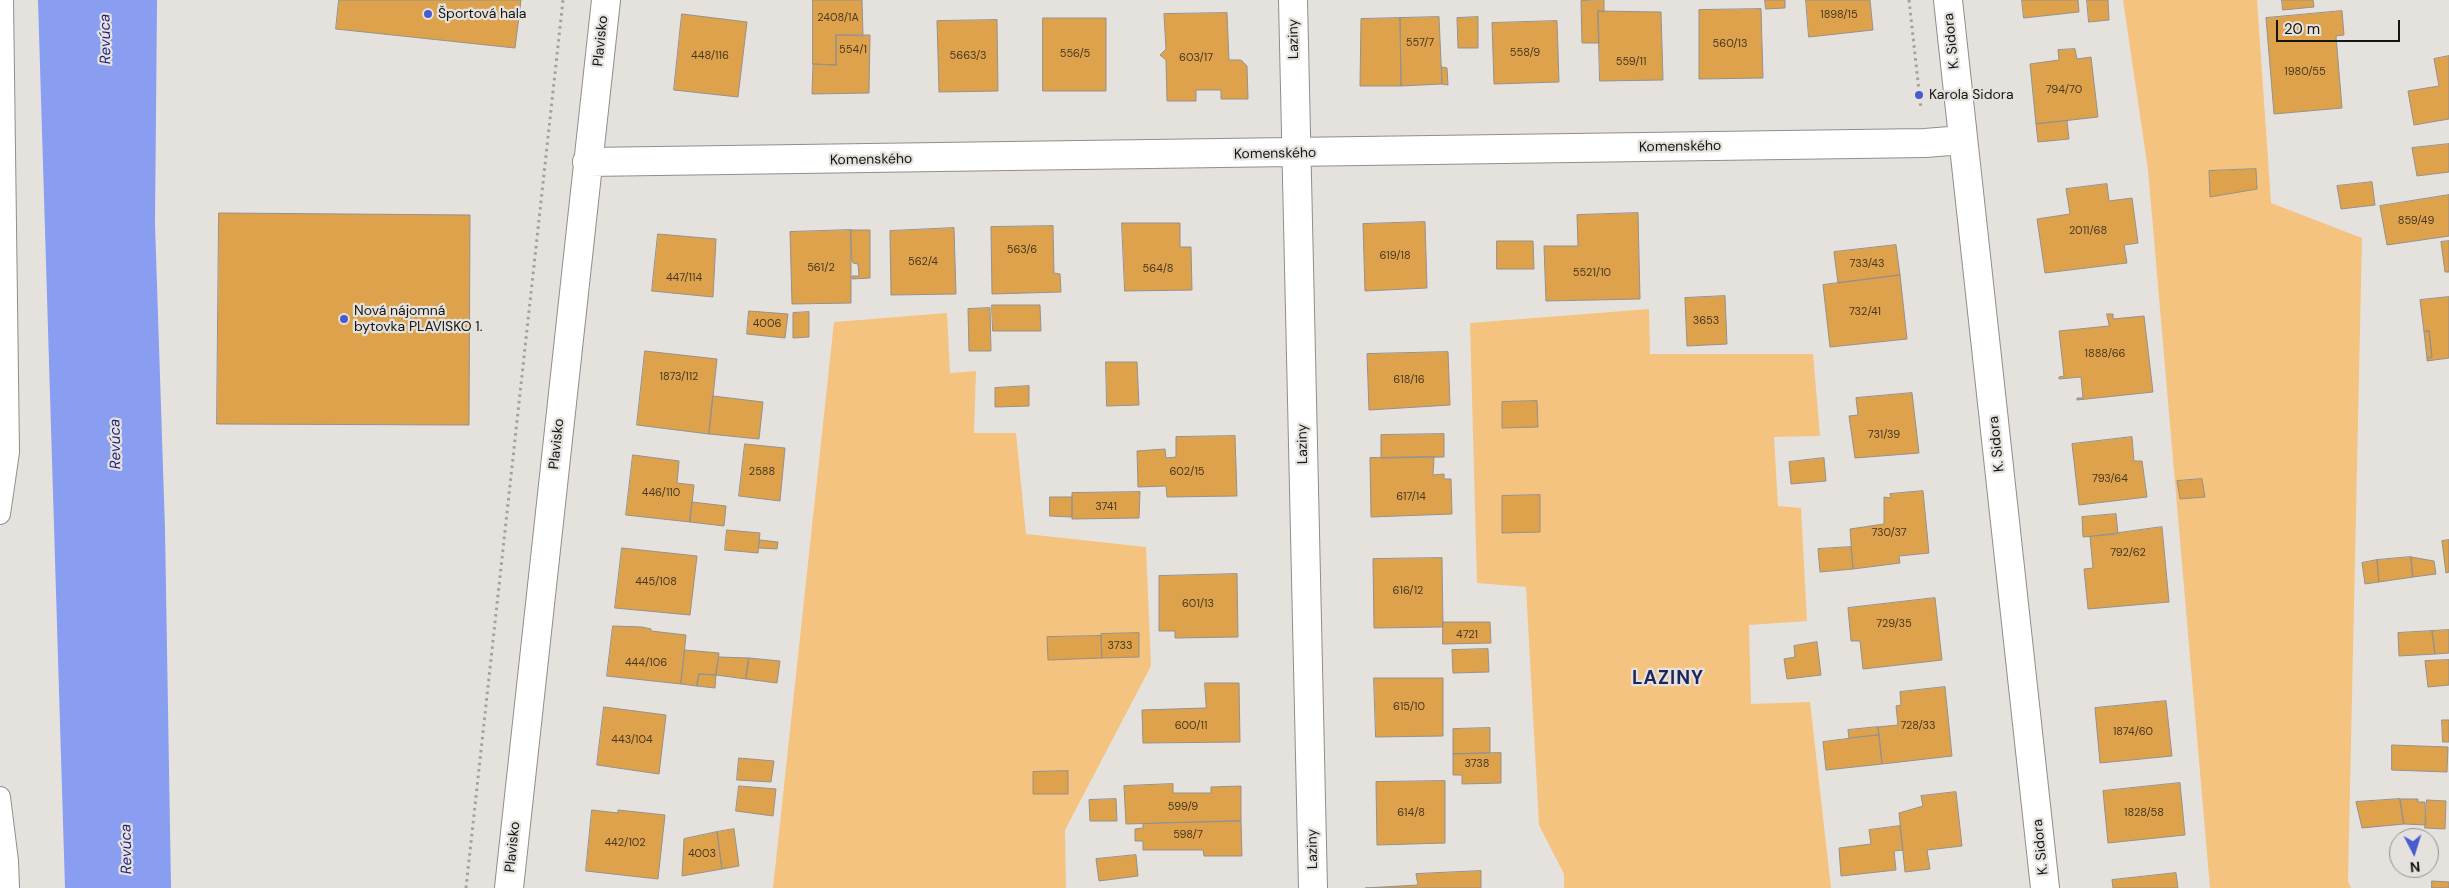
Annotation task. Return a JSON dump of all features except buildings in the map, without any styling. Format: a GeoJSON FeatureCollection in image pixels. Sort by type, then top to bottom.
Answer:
{"type":"FeatureCollection","features":[{"type":"Feature","properties":{"kind":"street","name":"Plavisko"},"geometry":{"type":"LineString","coordinates":[[509,888],[606,0]]}},
{"type":"Feature","properties":{"kind":"street","name":"Laziny"},"geometry":{"type":"LineString","coordinates":[[1293,0],[1314,888]]}},
{"type":"Feature","properties":{"kind":"street","name":"K. Sidora"},"geometry":{"type":"LineString","coordinates":[[1948,0],[2045,888]]}},
{"type":"Feature","properties":{"kind":"street","name":"Komenského"},"geometry":{"type":"LineString","coordinates":[[588,162],[1296,154],[1925,143],[1963,140]]}},
{"type":"Feature","properties":{"kind":"lane"},"geometry":{"type":"LineString","coordinates":[[0,514],[9,452],[3,0]]}},
{"type":"Feature","properties":{"kind":"lane"},"geometry":{"type":"LineString","coordinates":[[0,797],[8,861],[9,888]]}},
{"type":"Feature","properties":{"kind":"path"},"geometry":{"type":"LineString","coordinates":[[466,888],[563,0]]}},
{"type":"Feature","properties":{"kind":"shaded area"},"geometry":{"type":"Polygon","coordinates":[[[2123,0],[2257,0],[2271,203],[2362,238],[2348,881],[2351,888],[2210,888],[2148,170],[2123,0]]]}},
{"type":"Feature","properties":{"kind":"shaded area"},"geometry":{"type":"Polygon","coordinates":[[[1649,309],[1650,354],[1813,354],[1820,436],[1774,437],[1778,506],[1801,508],[1807,621],[1749,625],[1751,704],[1810,702],[1831,888],[1564,888],[1564,874],[1539,825],[1526,587],[1477,583],[1470,323],[1649,309]]]}},
{"type":"Feature","properties":{"kind":"shaded area"},"geometry":{"type":"Polygon","coordinates":[[[947,313],[950,373],[976,371],[974,433],[1016,433],[1026,534],[1146,547],[1151,666],[1065,830],[1066,888],[773,888],[834,322],[947,313]]]}},
{"type":"Feature","properties":{"kind":"water","name":"Revúca"},"geometry":{"type":"Polygon","coordinates":[[[38,0],[157,0],[155,224],[165,529],[171,888],[65,888],[38,0]]]}},
{"type":"Feature","properties":{"kind":"place","name":"Športová hala"},"geometry":{"type":"Point","coordinates":[428,14]}},
{"type":"Feature","properties":{"kind":"place","name":"Karola Sidora"},"geometry":{"type":"Point","coordinates":[1919,95]}},
{"type":"Feature","properties":{"kind":"place","name":"Nová nájomná bytovka PLAVISKO 1."},"geometry":{"type":"Point","coordinates":[344,319]}},
{"type":"Feature","properties":{"kind":"district","name":"LAZINY"},"geometry":{"type":"Point","coordinates":[1668,679]}}]}
